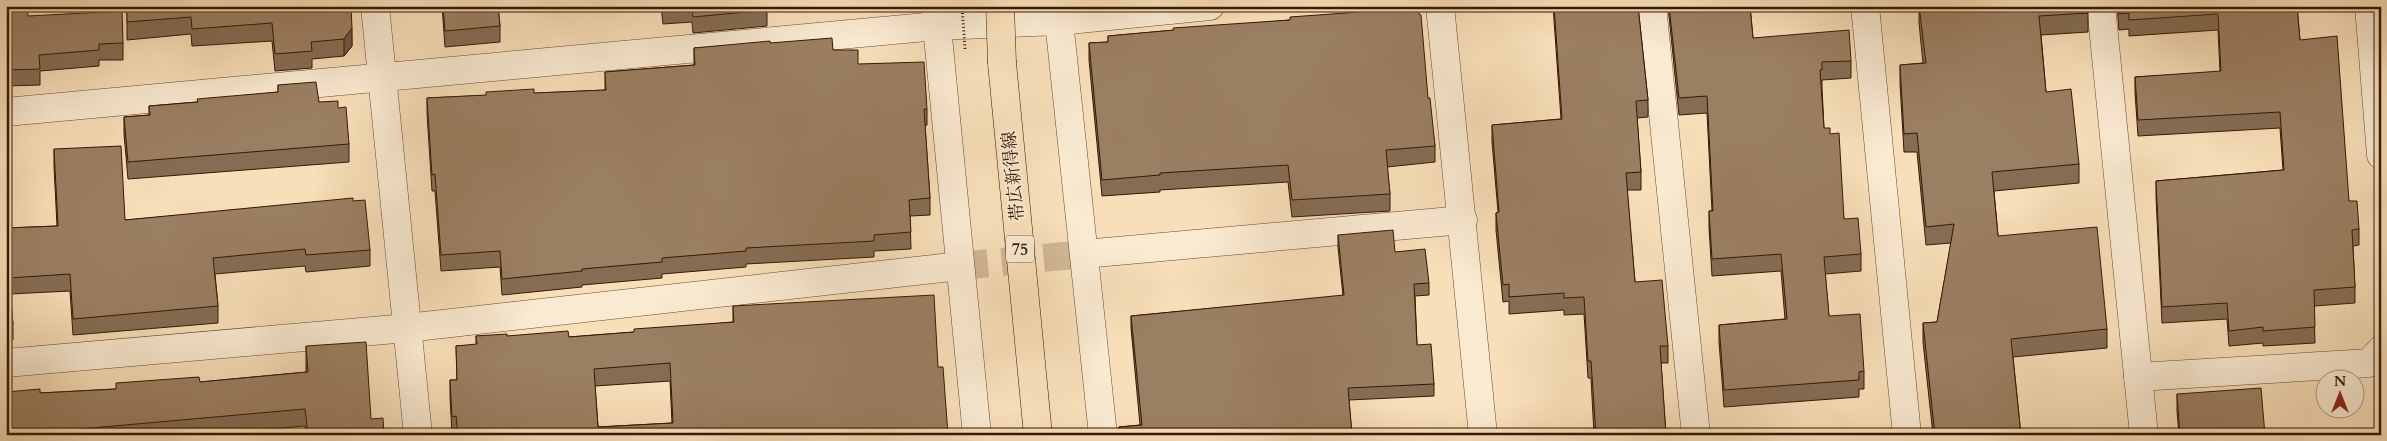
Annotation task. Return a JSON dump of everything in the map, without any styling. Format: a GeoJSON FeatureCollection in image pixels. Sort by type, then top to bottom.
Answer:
{"type":"FeatureCollection","features":[{"type":"Feature","properties":{"kind":"main road","name":"帯広新得線"},"geometry":{"type":"LineString","coordinates":[[1000,6],[1002,63],[1038,435]]}},
{"type":"Feature","properties":{"kind":"street"},"geometry":{"type":"LineString","coordinates":[[375,6],[418,435]]}},
{"type":"Feature","properties":{"kind":"street"},"geometry":{"type":"LineString","coordinates":[[6,112],[382,78],[936,16],[1059,21],[1210,6]]}},
{"type":"Feature","properties":{"kind":"street"},"geometry":{"type":"LineString","coordinates":[[1440,6],[1463,220],[1483,435]]}},
{"type":"Feature","properties":{"kind":"street"},"geometry":{"type":"LineString","coordinates":[[1652,6],[1696,435]]}},
{"type":"Feature","properties":{"kind":"street"},"geometry":{"type":"LineString","coordinates":[[1866,6],[1908,435]]}},
{"type":"Feature","properties":{"kind":"street"},"geometry":{"type":"LineString","coordinates":[[2101,6],[2144,435]]}},
{"type":"Feature","properties":{"kind":"street"},"geometry":{"type":"LineString","coordinates":[[2369,6],[2381,12]]}},
{"type":"Feature","properties":{"kind":"street"},"geometry":{"type":"LineString","coordinates":[[2369,6],[2381,155]]}},
{"type":"Feature","properties":{"kind":"street"},"geometry":{"type":"LineString","coordinates":[[936,16],[977,435]]}},
{"type":"Feature","properties":{"kind":"street"},"geometry":{"type":"LineString","coordinates":[[1059,21],[1103,435]]}},
{"type":"Feature","properties":{"kind":"street"},"geometry":{"type":"LineString","coordinates":[[1084,254],[1463,220]]}},
{"type":"Feature","properties":{"kind":"street"},"geometry":{"type":"LineString","coordinates":[[6,363],[407,328],[960,266]]}},
{"type":"Feature","properties":{"kind":"street"},"geometry":{"type":"LineString","coordinates":[[2138,377],[2369,363],[2381,350]]}},
{"type":"Feature","properties":{"kind":"path"},"geometry":{"type":"LineString","coordinates":[[962,6],[966,56]]}},
{"type":"Feature","properties":{"kind":"building"},"geometry":{"type":"Polygon","coordinates":[[[6,6],[27,6],[28,16],[122,11],[123,43],[99,44],[99,50],[39,55],[40,69],[6,70],[6,6]]]}},
{"type":"Feature","properties":{"kind":"building"},"geometry":{"type":"Polygon","coordinates":[[[127,6],[351,6],[352,28],[344,39],[311,42],[312,51],[275,54],[272,23],[192,29],[191,17],[127,22],[127,6]]]}},
{"type":"Feature","properties":{"kind":"building"},"geometry":{"type":"Polygon","coordinates":[[[443,6],[498,6],[500,26],[445,31],[443,6]]]}},
{"type":"Feature","properties":{"kind":"building"},"geometry":{"type":"Polygon","coordinates":[[[663,6],[692,6],[663,8],[663,6]]]}},
{"type":"Feature","properties":{"kind":"building"},"geometry":{"type":"Polygon","coordinates":[[[692,6],[767,6],[767,10],[693,17],[692,6]]]}},
{"type":"Feature","properties":{"kind":"building"},"geometry":{"type":"Polygon","coordinates":[[[1359,6],[1410,6],[1421,15],[1428,98],[1430,98],[1435,146],[1386,150],[1390,194],[1292,200],[1288,165],[1160,173],[1160,175],[1102,180],[1089,43],[1108,42],[1108,36],[1174,30],[1173,28],[1290,20],[1290,17],[1359,12],[1359,6]]]}},
{"type":"Feature","properties":{"kind":"building"},"geometry":{"type":"Polygon","coordinates":[[[1554,6],[1638,6],[1648,100],[1636,101],[1641,172],[1626,173],[1635,282],[1662,280],[1668,346],[1660,346],[1666,435],[1596,435],[1591,361],[1588,361],[1584,297],[1564,298],[1564,293],[1509,297],[1509,284],[1503,285],[1496,213],[1499,212],[1492,125],[1562,119],[1554,6]]]}},
{"type":"Feature","properties":{"kind":"building"},"geometry":{"type":"Polygon","coordinates":[[[1669,6],[1750,6],[1753,38],[1849,30],[1851,61],[1822,62],[1822,70],[1820,70],[1824,128],[1830,128],[1830,134],[1839,133],[1844,219],[1858,218],[1861,254],[1824,257],[1829,316],[1860,314],[1864,371],[1859,372],[1859,380],[1724,390],[1719,325],[1787,319],[1781,254],[1712,259],[1709,211],[1713,211],[1707,96],[1679,98],[1669,6]]]}},
{"type":"Feature","properties":{"kind":"building"},"geometry":{"type":"Polygon","coordinates":[[[1919,6],[2087,6],[2088,13],[2039,16],[2046,92],[2071,89],[2079,164],[1992,172],[1998,236],[2097,227],[2107,329],[2011,339],[2021,435],[1935,435],[1923,323],[1937,322],[1954,224],[1926,227],[1917,133],[1904,134],[1900,65],[1926,63],[1919,6]]]}},
{"type":"Feature","properties":{"kind":"building"},"geometry":{"type":"Polygon","coordinates":[[[2118,6],[2297,6],[2300,40],[2337,36],[2349,201],[2357,201],[2359,229],[2352,230],[2355,287],[2314,290],[2315,327],[2263,331],[2263,327],[2229,331],[2227,303],[2162,307],[2156,181],[2284,170],[2280,112],[2138,120],[2135,77],[2221,71],[2218,14],[2129,20],[2129,13],[2119,14],[2118,6]]]}},
{"type":"Feature","properties":{"kind":"building"},"geometry":{"type":"Polygon","coordinates":[[[832,38],[833,50],[858,50],[858,64],[924,62],[927,109],[924,109],[930,198],[909,200],[911,232],[874,235],[874,241],[746,248],[746,251],[662,258],[662,262],[502,279],[500,251],[441,255],[435,174],[432,175],[427,98],[486,95],[486,92],[534,89],[534,93],[606,90],[605,72],[695,65],[694,48],[832,38]]]}},
{"type":"Feature","properties":{"kind":"building"},"geometry":{"type":"Polygon","coordinates":[[[316,82],[319,102],[338,101],[338,108],[346,107],[349,144],[128,162],[124,117],[150,115],[149,106],[198,102],[197,99],[278,92],[278,85],[316,82]]]}},
{"type":"Feature","properties":{"kind":"building"},"geometry":{"type":"Polygon","coordinates":[[[121,146],[125,220],[353,198],[353,201],[365,200],[370,250],[306,255],[305,249],[213,258],[218,306],[73,319],[70,274],[9,278],[13,324],[6,324],[6,228],[58,226],[54,149],[121,146]]]}},
{"type":"Feature","properties":{"kind":"building"},"geometry":{"type":"Polygon","coordinates":[[[1393,230],[1395,252],[1425,249],[1429,283],[1414,284],[1417,345],[1431,344],[1434,384],[1348,388],[1352,435],[1120,435],[1119,427],[1142,425],[1131,316],[1344,295],[1338,235],[1393,230]]]}},
{"type":"Feature","properties":{"kind":"building"},"geometry":{"type":"Polygon","coordinates":[[[934,295],[938,367],[943,367],[948,435],[458,435],[456,416],[452,417],[450,380],[457,380],[456,346],[477,344],[476,336],[507,334],[507,336],[568,331],[569,337],[634,332],[634,329],[734,322],[733,306],[934,295]],[[670,363],[594,369],[598,427],[673,423],[670,363]]]}},
{"type":"Feature","properties":{"kind":"building"},"geometry":{"type":"Polygon","coordinates":[[[366,342],[371,419],[383,418],[384,435],[308,435],[305,409],[13,435],[11,435],[11,429],[6,429],[6,392],[40,389],[40,393],[116,389],[116,383],[199,377],[200,382],[308,372],[306,346],[366,342]]]}},
{"type":"Feature","properties":{"kind":"building"},"geometry":{"type":"Polygon","coordinates":[[[2261,388],[2265,435],[2180,435],[2177,394],[2261,388]]]}},
{"type":"Feature","properties":{"kind":"tunnel"},"geometry":{"type":"LineString","coordinates":[[960,266],[1084,254]]}}]}
